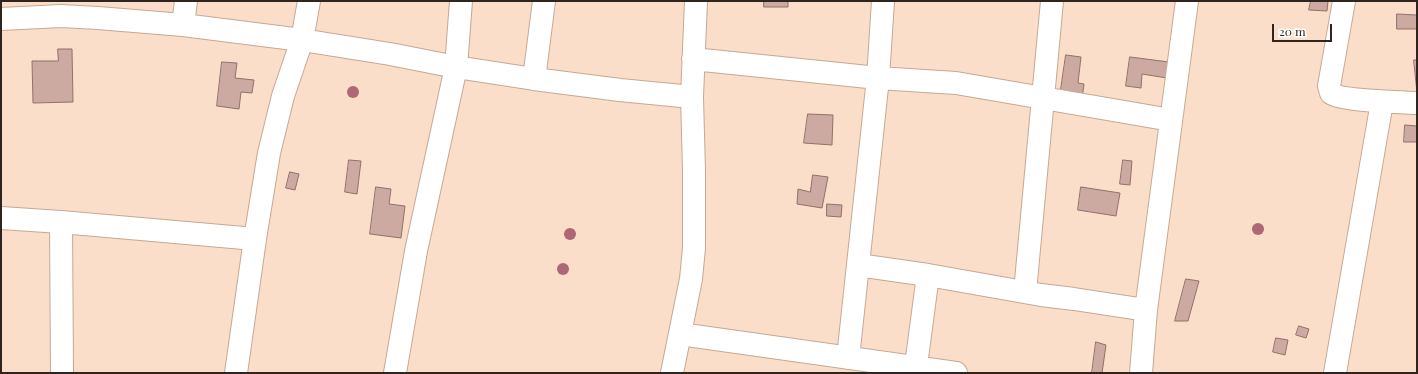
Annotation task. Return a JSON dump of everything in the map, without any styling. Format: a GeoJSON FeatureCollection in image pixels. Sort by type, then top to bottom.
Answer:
{"type":"FeatureCollection","features":[{"type":"Feature","properties":{"kind":"street"},"geometry":{"type":"LineString","coordinates":[[83,1],[98,18]]}},
{"type":"Feature","properties":{"kind":"street"},"geometry":{"type":"LineString","coordinates":[[183,25],[186,1]]}},
{"type":"Feature","properties":{"kind":"street"},"geometry":{"type":"LineString","coordinates":[[236,373],[269,153],[283,96],[302,40],[309,1]]}},
{"type":"Feature","properties":{"kind":"street"},"geometry":{"type":"LineString","coordinates":[[395,373],[416,251],[456,67],[461,1]]}},
{"type":"Feature","properties":{"kind":"street"},"geometry":{"type":"LineString","coordinates":[[534,78],[544,1]]}},
{"type":"Feature","properties":{"kind":"street"},"geometry":{"type":"LineString","coordinates":[[672,373],[691,279],[694,248],[692,97],[696,1]]}},
{"type":"Feature","properties":{"kind":"street"},"geometry":{"type":"LineString","coordinates":[[848,358],[878,78],[883,1]]}},
{"type":"Feature","properties":{"kind":"street"},"geometry":{"type":"LineString","coordinates":[[1025,292],[1052,1]]}},
{"type":"Feature","properties":{"kind":"street"},"geometry":{"type":"LineString","coordinates":[[1141,373],[1146,310],[1187,1]]}},
{"type":"Feature","properties":{"kind":"street"},"geometry":{"type":"LineString","coordinates":[[1344,1],[1329,86],[1333,95],[1382,102],[1417,103]]}},
{"type":"Feature","properties":{"kind":"street"},"geometry":{"type":"LineString","coordinates":[[1,19],[61,16],[183,25],[302,40],[390,54],[456,67],[620,90],[692,97]]}},
{"type":"Feature","properties":{"kind":"street"},"geometry":{"type":"LineString","coordinates":[[693,59],[878,78],[956,83],[1171,120]]}},
{"type":"Feature","properties":{"kind":"street"},"geometry":{"type":"LineString","coordinates":[[1335,373],[1382,102]]}},
{"type":"Feature","properties":{"kind":"street"},"geometry":{"type":"LineString","coordinates":[[1,218],[255,239]]}},
{"type":"Feature","properties":{"kind":"street"},"geometry":{"type":"LineString","coordinates":[[61,222],[62,373]]}},
{"type":"Feature","properties":{"kind":"street"},"geometry":{"type":"LineString","coordinates":[[858,265],[1025,292],[1041,296],[1074,299],[1146,310]]}},
{"type":"Feature","properties":{"kind":"street"},"geometry":{"type":"LineString","coordinates":[[916,370],[928,276]]}},
{"type":"Feature","properties":{"kind":"street"},"geometry":{"type":"LineString","coordinates":[[680,334],[848,358],[916,370],[956,373]]}},
{"type":"Feature","properties":{"kind":"building"},"geometry":{"type":"Polygon","coordinates":[[[764,1],[788,1],[788,7],[764,7],[764,1]]]}},
{"type":"Feature","properties":{"kind":"building"},"geometry":{"type":"Polygon","coordinates":[[[1311,1],[1328,1],[1327,11],[1309,10],[1311,1]]]}},
{"type":"Feature","properties":{"kind":"building"},"geometry":{"type":"Polygon","coordinates":[[[1397,14],[1417,15],[1417,29],[1397,29],[1397,14]]]}},
{"type":"Feature","properties":{"kind":"building"},"geometry":{"type":"Polygon","coordinates":[[[58,49],[72,49],[73,102],[33,103],[32,61],[58,61],[58,49]]]}},
{"type":"Feature","properties":{"kind":"building"},"geometry":{"type":"Polygon","coordinates":[[[1066,55],[1081,57],[1078,83],[1084,84],[1082,99],[1060,96],[1066,55]]]}},
{"type":"Feature","properties":{"kind":"building"},"geometry":{"type":"Polygon","coordinates":[[[1130,57],[1169,62],[1167,78],[1142,74],[1141,88],[1126,86],[1130,57]]]}},
{"type":"Feature","properties":{"kind":"building"},"geometry":{"type":"Polygon","coordinates":[[[1414,60],[1417,60],[1417,92],[1414,60]]]}},
{"type":"Feature","properties":{"kind":"building"},"geometry":{"type":"Polygon","coordinates":[[[222,62],[237,63],[235,78],[254,80],[252,93],[241,92],[239,109],[217,106],[222,62]]]}},
{"type":"Feature","properties":{"kind":"building"},"geometry":{"type":"Polygon","coordinates":[[[808,114],[833,115],[832,145],[804,143],[808,114]]]}},
{"type":"Feature","properties":{"kind":"building"},"geometry":{"type":"Polygon","coordinates":[[[1405,125],[1417,126],[1417,142],[1404,142],[1405,125]]]}},
{"type":"Feature","properties":{"kind":"building"},"geometry":{"type":"Polygon","coordinates":[[[349,160],[361,161],[357,194],[345,192],[349,160]]]}},
{"type":"Feature","properties":{"kind":"building"},"geometry":{"type":"Polygon","coordinates":[[[1123,160],[1132,161],[1130,185],[1120,184],[1123,160]]]}},
{"type":"Feature","properties":{"kind":"building"},"geometry":{"type":"Polygon","coordinates":[[[290,172],[299,174],[295,190],[286,188],[290,172]]]}},
{"type":"Feature","properties":{"kind":"building"},"geometry":{"type":"Polygon","coordinates":[[[813,175],[828,177],[822,208],[797,204],[798,189],[810,192],[813,175]]]}},
{"type":"Feature","properties":{"kind":"building"},"geometry":{"type":"Polygon","coordinates":[[[376,187],[391,189],[389,204],[405,206],[401,238],[370,234],[376,187]]]}},
{"type":"Feature","properties":{"kind":"building"},"geometry":{"type":"Polygon","coordinates":[[[1081,187],[1120,193],[1116,216],[1078,210],[1081,187]]]}},
{"type":"Feature","properties":{"kind":"building"},"geometry":{"type":"Polygon","coordinates":[[[827,204],[842,205],[841,217],[827,216],[827,204]]]}},
{"type":"Feature","properties":{"kind":"building"},"geometry":{"type":"Polygon","coordinates":[[[1186,279],[1199,281],[1188,321],[1175,321],[1186,279]]]}},
{"type":"Feature","properties":{"kind":"building"},"geometry":{"type":"Polygon","coordinates":[[[1299,326],[1309,329],[1306,338],[1296,335],[1299,326]]]}},
{"type":"Feature","properties":{"kind":"building"},"geometry":{"type":"Polygon","coordinates":[[[1276,338],[1288,340],[1285,355],[1273,352],[1276,338]]]}},
{"type":"Feature","properties":{"kind":"building"},"geometry":{"type":"Polygon","coordinates":[[[1096,342],[1106,345],[1102,373],[1092,373],[1096,342]]]}}]}
